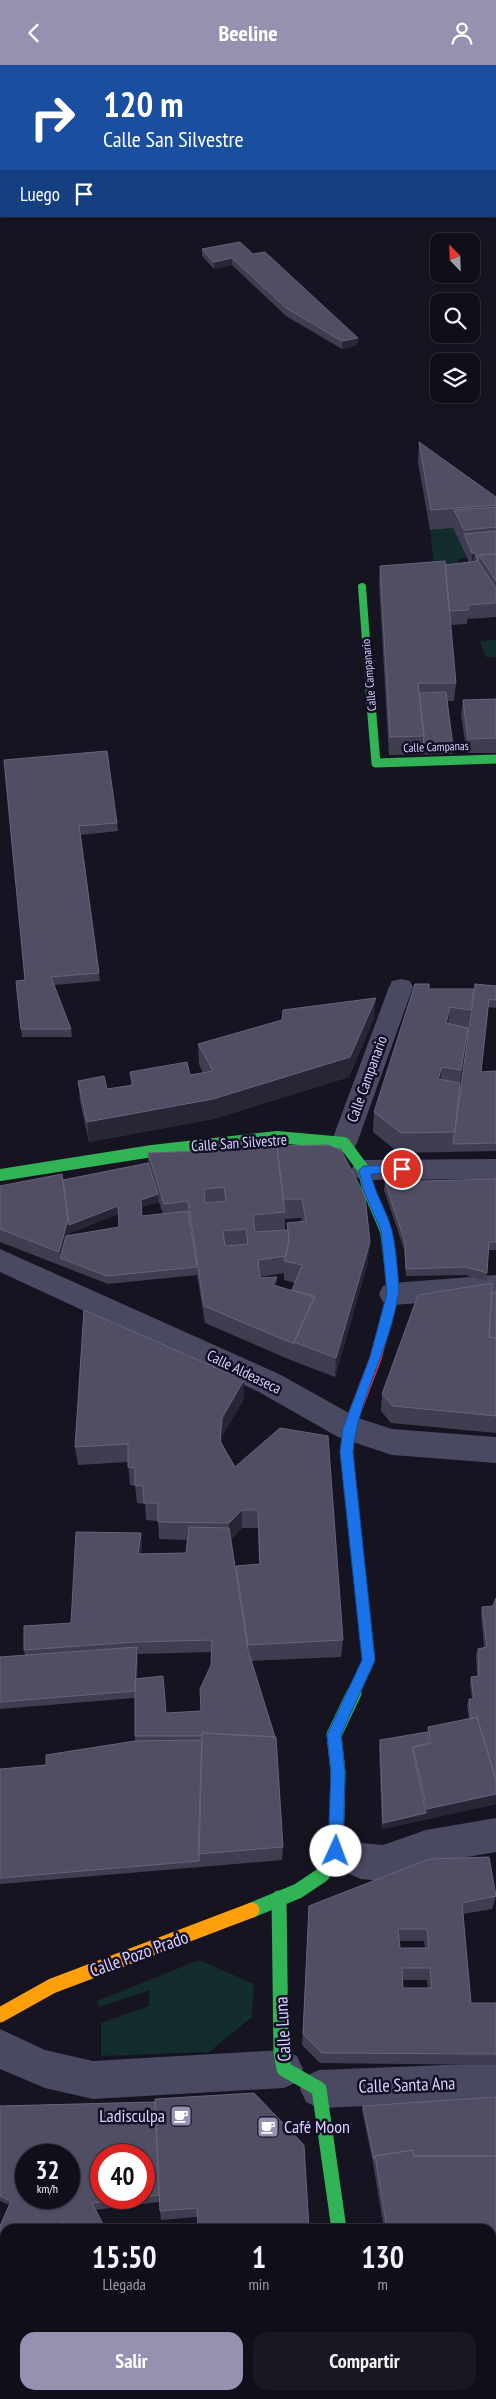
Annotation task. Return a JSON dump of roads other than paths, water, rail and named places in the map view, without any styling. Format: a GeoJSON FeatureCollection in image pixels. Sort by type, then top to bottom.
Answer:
{"type":"FeatureCollection","features":[{"type":"Feature","properties":{"kind":"street","name":"Calle Campanario"},"geometry":{"type":"LineString","coordinates":[[362,587],[376,763]]}},
{"type":"Feature","properties":{"kind":"street","name":"Calle Campanas"},"geometry":{"type":"LineString","coordinates":[[376,763],[496,759]]}},
{"type":"Feature","properties":{"kind":"street","name":"Calle Campanario"},"geometry":{"type":"LineString","coordinates":[[344,1143],[401,987]]}},
{"type":"Feature","properties":{"kind":"street","name":"Calle San Silvestre"},"geometry":{"type":"LineString","coordinates":[[0,1175],[152,1151],[277,1137],[344,1143]]}},
{"type":"Feature","properties":{"kind":"street"},"geometry":{"type":"LineString","coordinates":[[344,1143],[364,1170],[368,1189],[386,1231],[393,1293],[376,1357],[349,1428],[346,1452],[369,1660],[334,1735],[338,1772],[336,1851],[361,1861],[383,1863],[426,1847],[496,1835]]}},
{"type":"Feature","properties":{"kind":"street"},"geometry":{"type":"LineString","coordinates":[[364,1170],[496,1169]]}},
{"type":"Feature","properties":{"kind":"street","name":"Calle Aldeaseca"},"geometry":{"type":"LineString","coordinates":[[0,1260],[269,1383],[349,1428],[392,1442],[496,1450]]}},
{"type":"Feature","properties":{"kind":"street"},"geometry":{"type":"LineString","coordinates":[[393,1293],[496,1286]]}},
{"type":"Feature","properties":{"kind":"street","name":"Calle Pozo Prado"},"geometry":{"type":"LineString","coordinates":[[0,2015],[52,1986],[212,1927],[298,1891],[322,1875],[336,1851]]}},
{"type":"Feature","properties":{"kind":"street","name":"Calle Luna"},"geometry":{"type":"LineString","coordinates":[[280,1898],[281,2052],[284,2069],[319,2089]]}},
{"type":"Feature","properties":{"kind":"street"},"geometry":{"type":"LineString","coordinates":[[0,2048],[31,2066],[63,2076],[93,2080],[284,2069]]}},
{"type":"Feature","properties":{"kind":"street","name":"Calle Santa Ana"},"geometry":{"type":"LineString","coordinates":[[319,2089],[496,2082]]}},
{"type":"Feature","properties":{"kind":"street"},"geometry":{"type":"LineString","coordinates":[[319,2089],[338,2224]]}},
{"type":"Feature","properties":{"kind":"place","name":"Ladisculpa"},"geometry":{"type":"Point","coordinates":[181,2116]}},
{"type":"Feature","properties":{"kind":"place","name":"Café Moon"},"geometry":{"type":"Point","coordinates":[268,2127]}}]}
